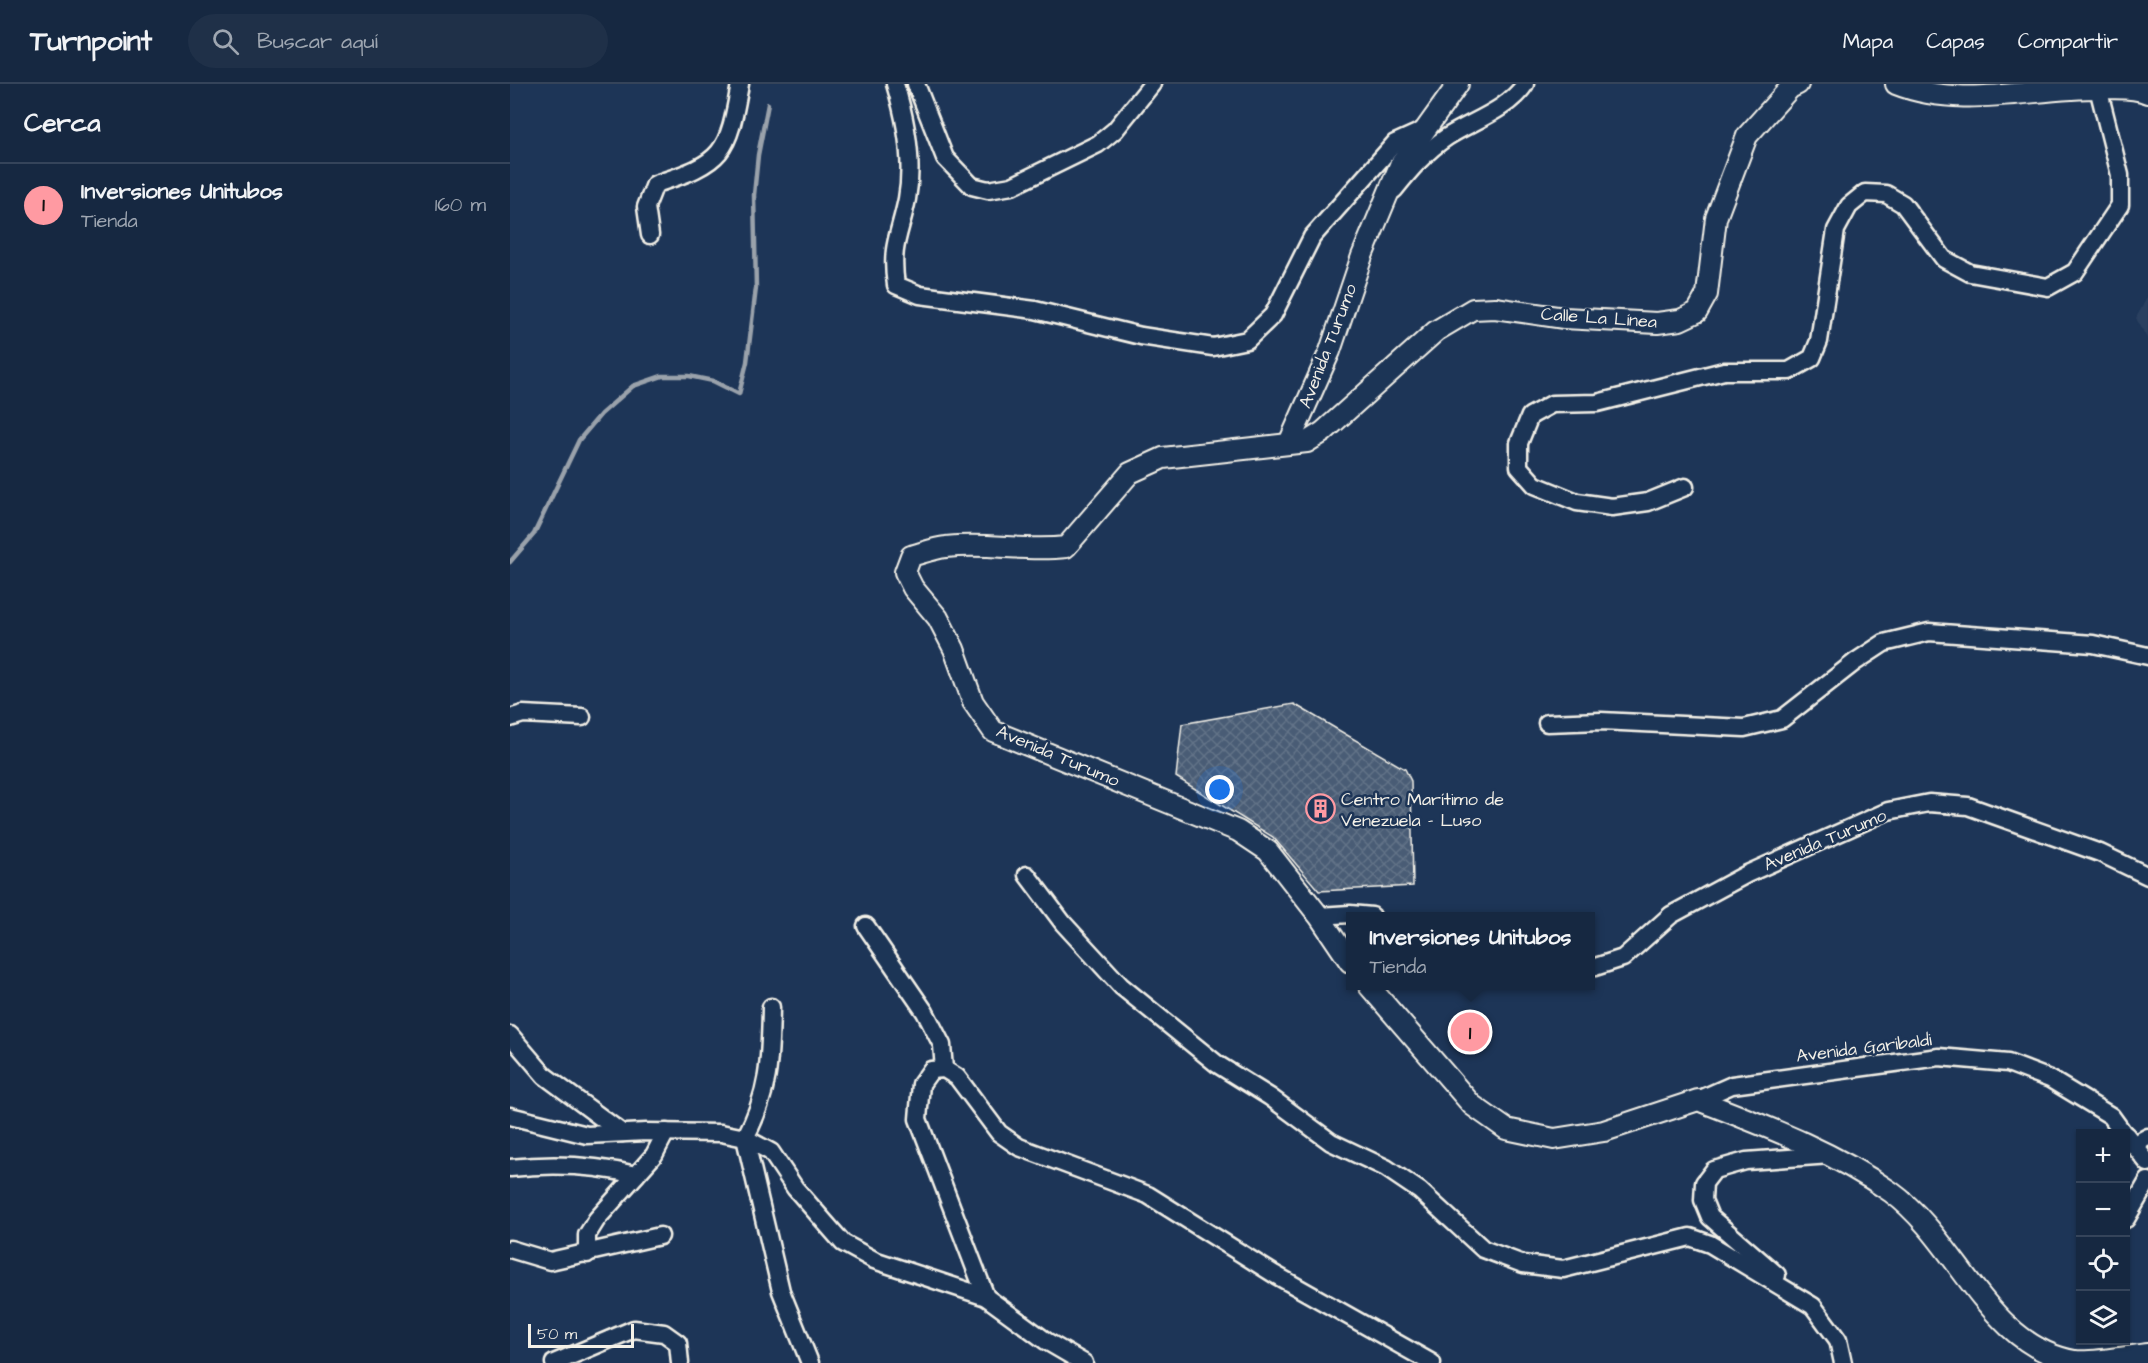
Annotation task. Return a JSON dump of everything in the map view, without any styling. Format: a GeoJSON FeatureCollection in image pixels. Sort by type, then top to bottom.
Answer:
{"type":"FeatureCollection","features":[{"type":"Feature","properties":{"kind":"street"},"geometry":{"type":"LineString","coordinates":[[650,235],[646,207],[655,184],[696,171],[724,148],[732,128],[740,84]]}},
{"type":"Feature","properties":{"kind":"street"},"geometry":{"type":"LineString","coordinates":[[895,84],[909,145],[907,198],[893,245],[896,285],[920,295],[1035,310],[1141,336],[1213,347],[1247,340],[1273,315],[1312,237],[1395,143],[1426,129]]}},
{"type":"Feature","properties":{"kind":"street"},"geometry":{"type":"LineString","coordinates":[[916,84],[945,158],[972,186],[988,190],[1012,186],[1098,144],[1115,130],[1152,84]]}},
{"type":"Feature","properties":{"kind":"street","name":"Avenida Turumo"},"geometry":{"type":"LineString","coordinates":[[1319,916],[1268,851],[1238,831],[993,731],[973,702],[954,649],[938,618],[913,588],[905,572],[911,556],[945,547],[985,546],[1036,551],[1066,547],[1130,473],[1163,458],[1289,443],[1330,351],[1382,204],[1400,165],[1458,84]]}},
{"type":"Feature","properties":{"kind":"street"},"geometry":{"type":"LineString","coordinates":[[1382,204],[1420,158],[1448,136],[1482,119],[1525,84]]}},
{"type":"Feature","properties":{"kind":"street","name":"Calle La Línea"},"geometry":{"type":"LineString","coordinates":[[1289,443],[1307,442],[1323,432],[1436,331],[1473,309],[1494,308],[1564,318],[1657,323],[1680,320],[1697,312],[1707,294],[1716,218],[1747,136],[1790,88],[1798,84]]}},
{"type":"Feature","properties":{"kind":"street"},"geometry":{"type":"LineString","coordinates":[[1896,84],[1958,98],[2031,88],[2097,88],[2139,90],[2148,93]]}},
{"type":"Feature","properties":{"kind":"street"},"geometry":{"type":"LineString","coordinates":[[1685,487],[1648,502],[1612,507],[1577,502],[1535,485],[1519,468],[1519,443],[1530,416],[1551,404],[1597,403],[1724,371],[1789,371],[1812,358],[1819,341],[1836,230],[1849,206],[1865,193],[1886,195],[1903,204],[1944,259],[1970,273],[2048,287],[2075,272],[2120,205],[2120,175],[2097,88]]}},
{"type":"Feature","properties":{"kind":"street"},"geometry":{"type":"LineString","coordinates":[[1547,723],[1601,721],[1744,728],[1782,719],[1855,662],[1884,643],[1929,632],[2093,644],[2148,656]]}},
{"type":"Feature","properties":{"kind":"street"},"geometry":{"type":"LineString","coordinates":[[510,718],[524,714],[582,717]]}},
{"type":"Feature","properties":{"kind":"street","name":"Avenida Turumo"},"geometry":{"type":"LineString","coordinates":[[1595,967],[1623,958],[1671,915],[1747,874],[1888,811],[1929,803],[1968,806],[2100,853],[2148,876]]}},
{"type":"Feature","properties":{"kind":"street"},"geometry":{"type":"LineString","coordinates":[[1027,875],[1063,923],[1121,986],[1217,1064],[1270,1097],[1332,1142],[1386,1168],[1420,1191],[1483,1249],[1523,1264],[1563,1269],[1690,1237],[1710,1244],[1813,1306]]}},
{"type":"Feature","properties":{"kind":"street"},"geometry":{"type":"LineString","coordinates":[[1319,916],[1346,914]]}},
{"type":"Feature","properties":{"kind":"street"},"geometry":{"type":"LineString","coordinates":[[1319,916],[1346,956]]}},
{"type":"Feature","properties":{"kind":"street"},"geometry":{"type":"LineString","coordinates":[[867,926],[925,1012],[942,1045],[944,1069]]}},
{"type":"Feature","properties":{"kind":"street"},"geometry":{"type":"LineString","coordinates":[[1372,990],[1472,1105],[1506,1129],[1554,1139],[1604,1131],[1698,1100],[1832,1155],[1893,1193],[1935,1233],[2001,1322],[2029,1345],[2076,1362],[2148,1354]]}},
{"type":"Feature","properties":{"kind":"street"},"geometry":{"type":"LineString","coordinates":[[771,1007],[769,1071],[758,1112],[745,1138],[781,1291],[810,1363]]}},
{"type":"Feature","properties":{"kind":"street"},"geometry":{"type":"LineString","coordinates":[[510,1035],[545,1076],[622,1133]]}},
{"type":"Feature","properties":{"kind":"street","name":"Avenida Garibaldi"},"geometry":{"type":"LineString","coordinates":[[1698,1100],[1732,1085],[1939,1057],[2008,1063],[2050,1079],[2111,1116],[2133,1138],[2148,1163]]}},
{"type":"Feature","properties":{"kind":"street"},"geometry":{"type":"LineString","coordinates":[[986,1297],[918,1119],[921,1084],[931,1070],[944,1069],[957,1077],[999,1133],[1019,1147],[1148,1195],[1274,1274],[1431,1363]]}},
{"type":"Feature","properties":{"kind":"street"},"geometry":{"type":"LineString","coordinates":[[510,1116],[586,1135],[666,1132],[721,1133],[745,1138],[771,1152],[795,1188],[843,1243],[874,1260],[986,1297],[1046,1341],[1084,1363]]}},
{"type":"Feature","properties":{"kind":"street"},"geometry":{"type":"LineString","coordinates":[[587,1254],[587,1235],[597,1219],[654,1155],[666,1132]]}},
{"type":"Feature","properties":{"kind":"street"},"geometry":{"type":"LineString","coordinates":[[1832,1155],[1746,1161],[1714,1170],[1704,1183],[1703,1200],[1710,1217],[1813,1306],[1838,1340],[1843,1363]]}},
{"type":"Feature","properties":{"kind":"street"},"geometry":{"type":"LineString","coordinates":[[510,1168],[545,1164],[602,1167],[636,1174]]}},
{"type":"Feature","properties":{"kind":"street"},"geometry":{"type":"LineString","coordinates":[[2130,1212],[2148,1181]]}},
{"type":"Feature","properties":{"kind":"street"},"geometry":{"type":"LineString","coordinates":[[510,1249],[550,1261],[660,1236]]}},
{"type":"Feature","properties":{"kind":"street"},"geometry":{"type":"LineString","coordinates":[[554,1363],[634,1329],[664,1333],[678,1343],[680,1363]]}},
{"type":"Feature","properties":{"kind":"shaded area"},"geometry":{"type":"Polygon","coordinates":[[[2148,296],[2148,340],[2136,318],[2148,296]]]}},
{"type":"Feature","properties":{"kind":"building","name":"Centro Marítimo de Venezuela - Luso"},"geometry":{"type":"Polygon","coordinates":[[[1294,704],[1405,769],[1411,781],[1413,886],[1319,891],[1273,837],[1176,777],[1182,724],[1294,704]]]}},
{"type":"Feature","properties":{"kind":"waterway"},"geometry":{"type":"LineString","coordinates":[[510,562],[534,534],[579,440],[601,414],[633,386],[662,376],[689,376],[713,381],[739,394],[747,362],[756,288],[754,195],[758,155],[768,104]]}},
{"type":"Feature","properties":{"kind":"place","name":"Centro Marítimo de Venezuela - Luso"},"geometry":{"type":"Point","coordinates":[1320,809]}},
{"type":"Feature","properties":{"kind":"place","name":"Inversiones Unitubos"},"geometry":{"type":"Point","coordinates":[1470,1032]}}]}
